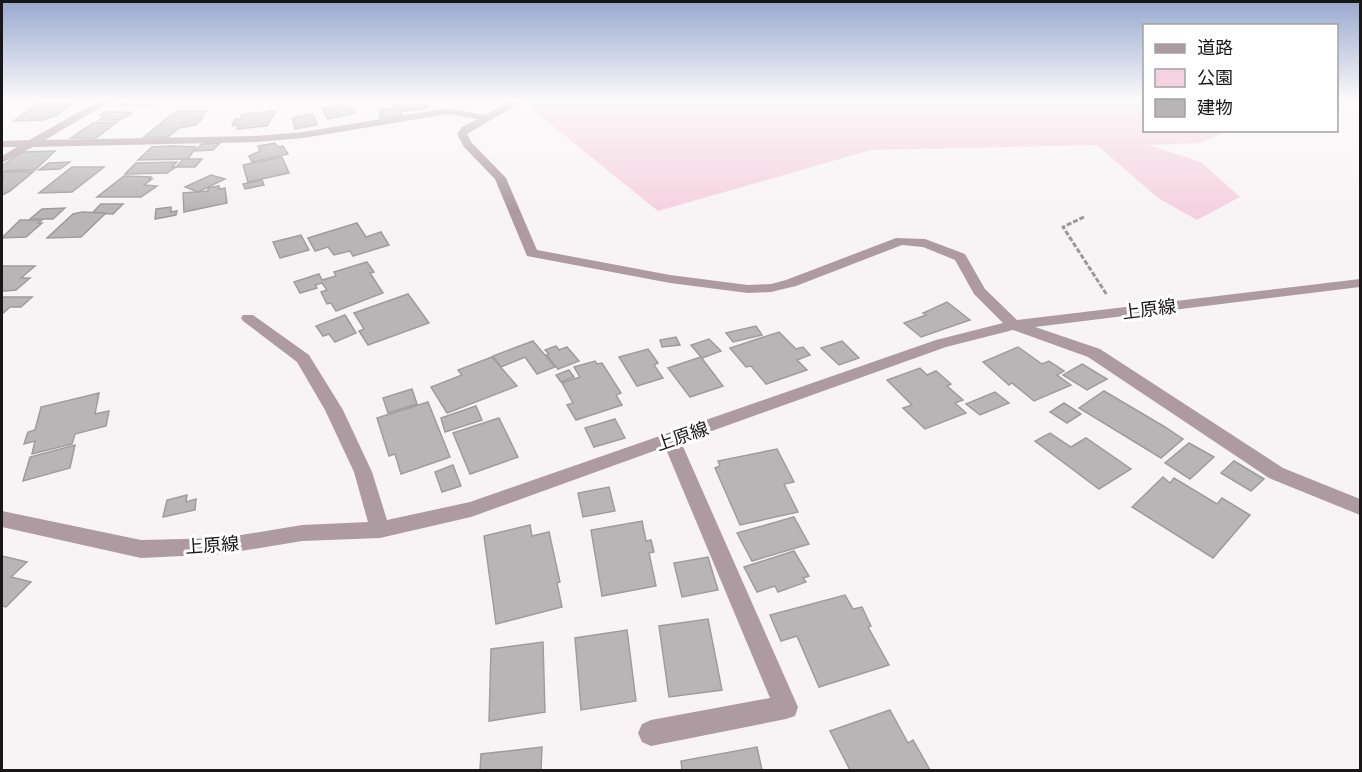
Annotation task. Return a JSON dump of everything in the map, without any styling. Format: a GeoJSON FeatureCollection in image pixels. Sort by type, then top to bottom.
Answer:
{"type":"FeatureCollection","features":[{"type":"Feature","properties":{"kind":"street"},"geometry":{"type":"LineString","coordinates":[[2,160],[46,137]]}},
{"type":"Feature","properties":{"kind":"street"},"geometry":{"type":"LineString","coordinates":[[2,144],[279,137]]}},
{"type":"Feature","properties":{"kind":"street"},"geometry":{"type":"LineString","coordinates":[[464,137],[468,145],[500,178],[532,253],[670,279],[748,289],[791,284],[893,244],[913,241],[936,247],[960,257],[979,291],[1014,325],[1094,352],[1276,473],[1360,507]]}},
{"type":"Feature","properties":{"kind":"street","name":"上原線"},"geometry":{"type":"LineString","coordinates":[[2,519],[141,549],[224,546],[302,533],[380,530],[471,509],[941,343],[1014,325],[1360,283]]}},
{"type":"Feature","properties":{"kind":"street"},"geometry":{"type":"LineString","coordinates":[[248,318],[303,359],[334,410],[363,472],[380,530]]}},
{"type":"Feature","properties":{"kind":"street"},"geometry":{"type":"LineString","coordinates":[[651,733],[786,706],[736,595],[671,440]]}},
{"type":"Feature","properties":{"kind":"path"},"geometry":{"type":"LineString","coordinates":[[1084,217],[1063,227],[1118,313]]}},
{"type":"Feature","properties":{"kind":"green space"},"geometry":{"type":"Polygon","coordinates":[[[567,137],[1214,137],[1198,143],[1148,145],[1201,162],[1240,197],[1197,220],[1158,198],[1097,145],[871,150],[658,211],[567,137]]]}},
{"type":"Feature","properties":{"kind":"building"},"geometry":{"type":"Polygon","coordinates":[[[72,137],[97,137],[96,138],[72,137]]]}},
{"type":"Feature","properties":{"kind":"building"},"geometry":{"type":"Polygon","coordinates":[[[220,143],[213,150],[195,151],[202,144],[220,143]]]}},
{"type":"Feature","properties":{"kind":"building"},"geometry":{"type":"Polygon","coordinates":[[[275,143],[278,147],[283,146],[288,154],[252,162],[249,156],[260,151],[258,146],[275,143]]]}},
{"type":"Feature","properties":{"kind":"building"},"geometry":{"type":"Polygon","coordinates":[[[152,147],[196,147],[188,159],[138,160],[152,147]]]}},
{"type":"Feature","properties":{"kind":"building"},"geometry":{"type":"Polygon","coordinates":[[[55,151],[35,170],[2,171],[2,166],[22,152],[55,151]]]}},
{"type":"Feature","properties":{"kind":"building"},"geometry":{"type":"Polygon","coordinates":[[[282,157],[289,173],[248,182],[243,165],[282,157]]]}},
{"type":"Feature","properties":{"kind":"building"},"geometry":{"type":"Polygon","coordinates":[[[184,159],[202,159],[195,167],[176,167],[184,159]]]}},
{"type":"Feature","properties":{"kind":"building"},"geometry":{"type":"Polygon","coordinates":[[[70,162],[60,169],[39,170],[49,163],[70,162]]]}},
{"type":"Feature","properties":{"kind":"building"},"geometry":{"type":"Polygon","coordinates":[[[177,162],[172,167],[176,167],[167,173],[125,174],[136,163],[177,162]]]}},
{"type":"Feature","properties":{"kind":"building"},"geometry":{"type":"Polygon","coordinates":[[[72,167],[104,167],[72,192],[39,193],[72,167]]]}},
{"type":"Feature","properties":{"kind":"building"},"geometry":{"type":"Polygon","coordinates":[[[2,172],[33,172],[2,195],[4,176],[2,172]]]}},
{"type":"Feature","properties":{"kind":"building"},"geometry":{"type":"Polygon","coordinates":[[[211,175],[225,179],[198,192],[185,187],[211,175]]]}},
{"type":"Feature","properties":{"kind":"building"},"geometry":{"type":"Polygon","coordinates":[[[124,176],[151,177],[149,179],[152,179],[144,185],[157,186],[141,197],[97,197],[124,176]]]}},
{"type":"Feature","properties":{"kind":"building"},"geometry":{"type":"Polygon","coordinates":[[[262,180],[264,185],[245,189],[243,184],[262,180]]]}},
{"type":"Feature","properties":{"kind":"building"},"geometry":{"type":"Polygon","coordinates":[[[219,186],[219,189],[225,188],[227,203],[184,212],[183,193],[208,191],[208,188],[219,186]]]}},
{"type":"Feature","properties":{"kind":"building"},"geometry":{"type":"Polygon","coordinates":[[[101,204],[123,204],[113,214],[92,213],[101,204]]]}},
{"type":"Feature","properties":{"kind":"building"},"geometry":{"type":"Polygon","coordinates":[[[171,207],[171,212],[177,211],[176,215],[155,219],[156,209],[171,207]]]}},
{"type":"Feature","properties":{"kind":"building"},"geometry":{"type":"Polygon","coordinates":[[[65,208],[53,219],[30,219],[42,209],[65,208]]]}},
{"type":"Feature","properties":{"kind":"building"},"geometry":{"type":"Polygon","coordinates":[[[106,213],[81,237],[47,238],[73,214],[106,213]]]}},
{"type":"Feature","properties":{"kind":"building"},"geometry":{"type":"Polygon","coordinates":[[[20,220],[42,220],[38,223],[42,223],[26,237],[2,238],[20,220]]]}},
{"type":"Feature","properties":{"kind":"building"},"geometry":{"type":"Polygon","coordinates":[[[357,223],[366,237],[381,232],[389,245],[353,256],[350,251],[334,255],[328,247],[315,251],[308,238],[357,223]]]}},
{"type":"Feature","properties":{"kind":"building"},"geometry":{"type":"Polygon","coordinates":[[[301,235],[309,250],[280,258],[273,242],[301,235]]]}},
{"type":"Feature","properties":{"kind":"building"},"geometry":{"type":"Polygon","coordinates":[[[367,262],[374,272],[370,273],[383,293],[336,311],[331,303],[327,304],[321,292],[327,290],[322,283],[315,285],[317,288],[300,293],[294,282],[319,274],[322,280],[336,276],[334,272],[367,262]]]}},
{"type":"Feature","properties":{"kind":"building"},"geometry":{"type":"Polygon","coordinates":[[[2,266],[35,266],[21,278],[30,278],[16,290],[2,291],[2,266]]]}},
{"type":"Feature","properties":{"kind":"building"},"geometry":{"type":"Polygon","coordinates":[[[408,294],[429,323],[368,345],[359,331],[364,329],[354,313],[408,294]]]}},
{"type":"Feature","properties":{"kind":"building"},"geometry":{"type":"Polygon","coordinates":[[[2,297],[32,297],[21,307],[10,307],[2,314],[2,297]]]}},
{"type":"Feature","properties":{"kind":"building"},"geometry":{"type":"Polygon","coordinates":[[[947,302],[970,320],[921,337],[904,323],[926,315],[923,313],[947,302]]]}},
{"type":"Feature","properties":{"kind":"building"},"geometry":{"type":"Polygon","coordinates":[[[345,315],[356,333],[335,342],[329,334],[323,336],[316,326],[345,315]]]}},
{"type":"Feature","properties":{"kind":"building"},"geometry":{"type":"Polygon","coordinates":[[[756,326],[762,335],[733,342],[726,333],[756,326]]]}},
{"type":"Feature","properties":{"kind":"building"},"geometry":{"type":"Polygon","coordinates":[[[779,332],[796,349],[803,347],[810,355],[797,360],[807,370],[766,384],[751,366],[746,367],[730,348],[779,332]]]}},
{"type":"Feature","properties":{"kind":"building"},"geometry":{"type":"Polygon","coordinates":[[[676,337],[680,345],[662,347],[660,340],[676,337]]]}},
{"type":"Feature","properties":{"kind":"building"},"geometry":{"type":"Polygon","coordinates":[[[709,339],[721,351],[702,358],[691,345],[709,339]]]}},
{"type":"Feature","properties":{"kind":"building"},"geometry":{"type":"Polygon","coordinates":[[[533,341],[555,367],[537,374],[525,357],[501,367],[493,356],[533,341]]]}},
{"type":"Feature","properties":{"kind":"building"},"geometry":{"type":"Polygon","coordinates":[[[842,341],[859,358],[839,365],[821,348],[842,341]]]}},
{"type":"Feature","properties":{"kind":"building"},"geometry":{"type":"Polygon","coordinates":[[[556,346],[559,350],[567,347],[579,361],[558,369],[546,355],[549,354],[545,350],[556,346]]]}},
{"type":"Feature","properties":{"kind":"building"},"geometry":{"type":"Polygon","coordinates":[[[1018,347],[1042,364],[1049,361],[1064,371],[1057,375],[1071,385],[1034,401],[1012,383],[1009,385],[983,362],[1018,347]]]}},
{"type":"Feature","properties":{"kind":"building"},"geometry":{"type":"Polygon","coordinates":[[[648,349],[658,363],[654,365],[663,378],[637,386],[619,357],[648,349]]]}},
{"type":"Feature","properties":{"kind":"building"},"geometry":{"type":"Polygon","coordinates":[[[492,357],[517,386],[447,413],[431,387],[462,375],[458,370],[492,357]]]}},
{"type":"Feature","properties":{"kind":"building"},"geometry":{"type":"Polygon","coordinates":[[[701,357],[723,386],[690,397],[668,368],[701,357]]]}},
{"type":"Feature","properties":{"kind":"building"},"geometry":{"type":"Polygon","coordinates":[[[595,361],[597,364],[602,363],[621,393],[616,395],[622,405],[576,420],[567,405],[573,403],[562,383],[580,377],[574,367],[595,361]]]}},
{"type":"Feature","properties":{"kind":"building"},"geometry":{"type":"Polygon","coordinates":[[[1082,364],[1107,379],[1087,390],[1063,375],[1082,364]]]}},
{"type":"Feature","properties":{"kind":"building"},"geometry":{"type":"Polygon","coordinates":[[[920,368],[927,375],[936,371],[951,384],[947,386],[963,400],[955,403],[966,413],[925,429],[903,408],[912,405],[887,380],[920,368]]]}},
{"type":"Feature","properties":{"kind":"building"},"geometry":{"type":"Polygon","coordinates":[[[569,370],[574,377],[561,382],[556,375],[569,370]]]}},
{"type":"Feature","properties":{"kind":"building"},"geometry":{"type":"Polygon","coordinates":[[[412,389],[417,404],[388,413],[383,398],[412,389]]]}},
{"type":"Feature","properties":{"kind":"building"},"geometry":{"type":"Polygon","coordinates":[[[1104,391],[1183,439],[1161,458],[1079,408],[1104,391]]]}},
{"type":"Feature","properties":{"kind":"building"},"geometry":{"type":"Polygon","coordinates":[[[995,392],[1009,403],[980,415],[966,404],[995,392]]]}},
{"type":"Feature","properties":{"kind":"building"},"geometry":{"type":"Polygon","coordinates":[[[99,393],[95,414],[109,411],[106,426],[75,434],[72,444],[32,454],[35,441],[24,444],[28,432],[35,430],[41,407],[99,393]]]}},
{"type":"Feature","properties":{"kind":"building"},"geometry":{"type":"Polygon","coordinates":[[[428,402],[450,457],[401,474],[395,454],[389,456],[377,418],[428,402]]]}},
{"type":"Feature","properties":{"kind":"building"},"geometry":{"type":"Polygon","coordinates":[[[1064,403],[1081,414],[1067,423],[1050,412],[1064,403]]]}},
{"type":"Feature","properties":{"kind":"building"},"geometry":{"type":"Polygon","coordinates":[[[476,406],[482,420],[445,432],[441,418],[476,406]]]}},
{"type":"Feature","properties":{"kind":"building"},"geometry":{"type":"Polygon","coordinates":[[[499,418],[518,457],[470,474],[453,433],[499,418]]]}},
{"type":"Feature","properties":{"kind":"building"},"geometry":{"type":"Polygon","coordinates":[[[615,419],[625,438],[594,447],[585,428],[615,419]]]}},
{"type":"Feature","properties":{"kind":"building"},"geometry":{"type":"Polygon","coordinates":[[[1050,433],[1071,447],[1086,438],[1131,469],[1099,489],[1035,441],[1050,433]]]}},
{"type":"Feature","properties":{"kind":"building"},"geometry":{"type":"Polygon","coordinates":[[[1189,443],[1214,457],[1190,479],[1165,463],[1189,443]]]}},
{"type":"Feature","properties":{"kind":"building"},"geometry":{"type":"Polygon","coordinates":[[[75,445],[70,468],[23,481],[30,457],[75,445]]]}},
{"type":"Feature","properties":{"kind":"building"},"geometry":{"type":"Polygon","coordinates":[[[777,449],[794,482],[784,484],[798,512],[740,525],[715,468],[720,466],[718,461],[777,449]]]}},
{"type":"Feature","properties":{"kind":"building"},"geometry":{"type":"Polygon","coordinates":[[[1234,461],[1264,479],[1251,491],[1221,473],[1234,461]]]}},
{"type":"Feature","properties":{"kind":"building"},"geometry":{"type":"Polygon","coordinates":[[[453,465],[461,486],[442,492],[435,472],[453,465]]]}},
{"type":"Feature","properties":{"kind":"building"},"geometry":{"type":"Polygon","coordinates":[[[1163,477],[1170,483],[1174,478],[1217,504],[1222,498],[1250,515],[1213,558],[1132,507],[1163,477]]]}},
{"type":"Feature","properties":{"kind":"building"},"geometry":{"type":"Polygon","coordinates":[[[609,487],[615,511],[583,517],[578,493],[609,487]]]}},
{"type":"Feature","properties":{"kind":"building"},"geometry":{"type":"Polygon","coordinates":[[[187,495],[186,502],[196,499],[195,510],[163,517],[167,500],[187,495]]]}},
{"type":"Feature","properties":{"kind":"building"},"geometry":{"type":"Polygon","coordinates":[[[794,517],[809,544],[752,561],[737,533],[794,517]]]}},
{"type":"Feature","properties":{"kind":"building"},"geometry":{"type":"Polygon","coordinates":[[[642,521],[646,541],[651,540],[654,552],[649,553],[656,586],[602,596],[591,530],[642,521]]]}},
{"type":"Feature","properties":{"kind":"building"},"geometry":{"type":"Polygon","coordinates":[[[530,525],[532,536],[549,532],[560,582],[557,583],[562,607],[496,624],[484,536],[530,525]]]}},
{"type":"Feature","properties":{"kind":"building"},"geometry":{"type":"Polygon","coordinates":[[[794,551],[809,576],[803,578],[806,582],[778,592],[775,586],[757,592],[744,567],[794,551]]]}},
{"type":"Feature","properties":{"kind":"building"},"geometry":{"type":"Polygon","coordinates":[[[2,556],[27,562],[11,577],[31,582],[6,607],[2,606],[2,556]]]}},
{"type":"Feature","properties":{"kind":"building"},"geometry":{"type":"Polygon","coordinates":[[[708,557],[718,590],[682,597],[674,563],[708,557]]]}},
{"type":"Feature","properties":{"kind":"building"},"geometry":{"type":"Polygon","coordinates":[[[845,595],[853,609],[862,607],[871,626],[868,627],[889,665],[819,687],[797,636],[781,641],[770,615],[845,595]]]}},
{"type":"Feature","properties":{"kind":"building"},"geometry":{"type":"Polygon","coordinates":[[[708,619],[722,690],[669,697],[659,626],[708,619]]]}},
{"type":"Feature","properties":{"kind":"building"},"geometry":{"type":"Polygon","coordinates":[[[627,630],[636,701],[581,710],[575,638],[627,630]]]}},
{"type":"Feature","properties":{"kind":"building"},"geometry":{"type":"Polygon","coordinates":[[[543,642],[545,712],[489,721],[491,649],[543,642]]]}},
{"type":"Feature","properties":{"kind":"building"},"geometry":{"type":"Polygon","coordinates":[[[890,710],[908,743],[913,740],[930,770],[850,770],[830,731],[890,710]]]}},
{"type":"Feature","properties":{"kind":"building"},"geometry":{"type":"Polygon","coordinates":[[[542,747],[541,770],[480,770],[481,754],[542,747]]]}},
{"type":"Feature","properties":{"kind":"building"},"geometry":{"type":"Polygon","coordinates":[[[757,747],[762,770],[682,770],[681,761],[757,747]]]}}]}
